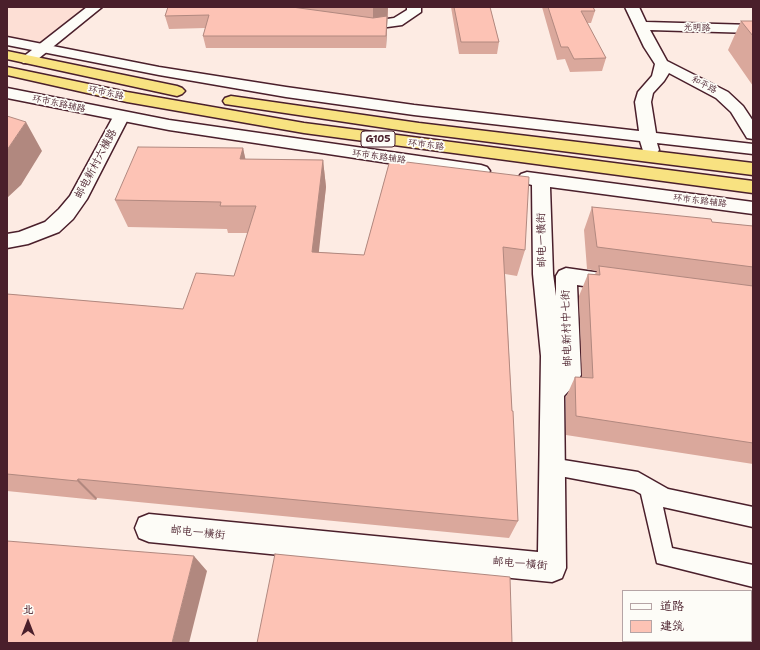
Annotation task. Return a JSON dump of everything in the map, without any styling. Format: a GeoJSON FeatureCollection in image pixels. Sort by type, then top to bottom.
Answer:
{"type":"FeatureCollection","features":[{"type":"Feature","properties":{"kind":"highway","name":"环市东路"},"geometry":{"type":"LineString","coordinates":[[7,56],[156,87],[252,104],[412,127],[753,169]]}},
{"type":"Feature","properties":{"kind":"highway","name":"环市东路"},"geometry":{"type":"LineString","coordinates":[[7,71],[127,97],[304,128],[753,187]]}},
{"type":"Feature","properties":{"kind":"street"},"geometry":{"type":"LineString","coordinates":[[28,60],[95,7]]}},
{"type":"Feature","properties":{"kind":"street"},"geometry":{"type":"LineString","coordinates":[[342,21],[373,25],[397,22],[414,12],[414,7]]}},
{"type":"Feature","properties":{"kind":"street"},"geometry":{"type":"LineString","coordinates":[[632,7],[662,64],[662,71],[659,78],[646,92],[643,102],[652,157]]}},
{"type":"Feature","properties":{"kind":"street","name":"光明路"},"geometry":{"type":"LineString","coordinates":[[642,26],[753,29]]}},
{"type":"Feature","properties":{"kind":"street"},"geometry":{"type":"LineString","coordinates":[[7,41],[159,71],[286,92],[414,110],[753,149]]}},
{"type":"Feature","properties":{"kind":"street","name":"和平路"},"geometry":{"type":"LineString","coordinates":[[662,64],[722,95],[737,108],[753,134]]}},
{"type":"Feature","properties":{"kind":"street","name":"环市东路辅路"},"geometry":{"type":"LineString","coordinates":[[7,93],[120,117],[296,145],[504,175],[753,208]]}},
{"type":"Feature","properties":{"kind":"street","name":"邮电新村六横路"},"geometry":{"type":"LineString","coordinates":[[7,241],[21,239],[52,227],[66,214],[78,199],[120,117]]}},
{"type":"Feature","properties":{"kind":"street","name":"邮电一横街"},"geometry":{"type":"LineString","coordinates":[[149,528],[552,568],[552,356],[543,274],[541,180]]}},
{"type":"Feature","properties":{"kind":"street","name":"邮电新村中七街"},"geometry":{"type":"LineString","coordinates":[[551,394],[569,375],[566,276],[636,285]]}},
{"type":"Feature","properties":{"kind":"lane"},"geometry":{"type":"LineString","coordinates":[[551,467],[638,481],[664,498],[753,517]]}},
{"type":"Feature","properties":{"kind":"lane"},"geometry":{"type":"LineString","coordinates":[[649,488],[664,556],[753,576]]}},
{"type":"Feature","properties":{"kind":"shaded area"},"geometry":{"type":"Polygon","coordinates":[[[7,7],[90,7],[46,45],[7,39],[7,7]]]}},
{"type":"Feature","properties":{"kind":"building"},"geometry":{"type":"Polygon","coordinates":[[[168,7],[292,7],[373,18],[387,16],[386,36],[203,36],[209,15],[165,16],[168,7]]]}},
{"type":"Feature","properties":{"kind":"building"},"geometry":{"type":"Polygon","coordinates":[[[454,7],[490,7],[499,42],[461,42],[454,7]]]}},
{"type":"Feature","properties":{"kind":"building"},"geometry":{"type":"Polygon","coordinates":[[[548,7],[593,7],[595,11],[581,11],[606,58],[574,59],[568,47],[561,47],[548,7]]]}},
{"type":"Feature","properties":{"kind":"building"},"geometry":{"type":"Polygon","coordinates":[[[741,21],[753,21],[753,36],[741,21]]]}},
{"type":"Feature","properties":{"kind":"building"},"geometry":{"type":"Polygon","coordinates":[[[7,116],[26,122],[7,150],[7,116]]]}},
{"type":"Feature","properties":{"kind":"building"},"geometry":{"type":"Polygon","coordinates":[[[138,147],[243,148],[240,159],[323,160],[312,252],[364,255],[390,160],[529,177],[525,250],[503,247],[518,521],[78,479],[77,481],[7,474],[7,294],[183,309],[196,273],[234,276],[256,206],[220,206],[221,202],[115,200],[138,147]]]}},
{"type":"Feature","properties":{"kind":"building"},"geometry":{"type":"Polygon","coordinates":[[[592,207],[711,219],[712,222],[753,226],[753,267],[597,247],[592,207]]]}},
{"type":"Feature","properties":{"kind":"building"},"geometry":{"type":"Polygon","coordinates":[[[599,266],[753,286],[753,443],[576,416],[575,377],[593,378],[588,274],[600,275],[599,266]]]}},
{"type":"Feature","properties":{"kind":"building"},"geometry":{"type":"Polygon","coordinates":[[[7,541],[194,556],[172,643],[7,643],[7,541]]]}},
{"type":"Feature","properties":{"kind":"building"},"geometry":{"type":"Polygon","coordinates":[[[275,554],[510,577],[512,643],[257,643],[275,554]]]}},
{"type":"Feature","properties":{"kind":"building"},"geometry":{"type":"Polygon","coordinates":[[[718,642],[723,643],[643,643],[718,642]]]}}]}
